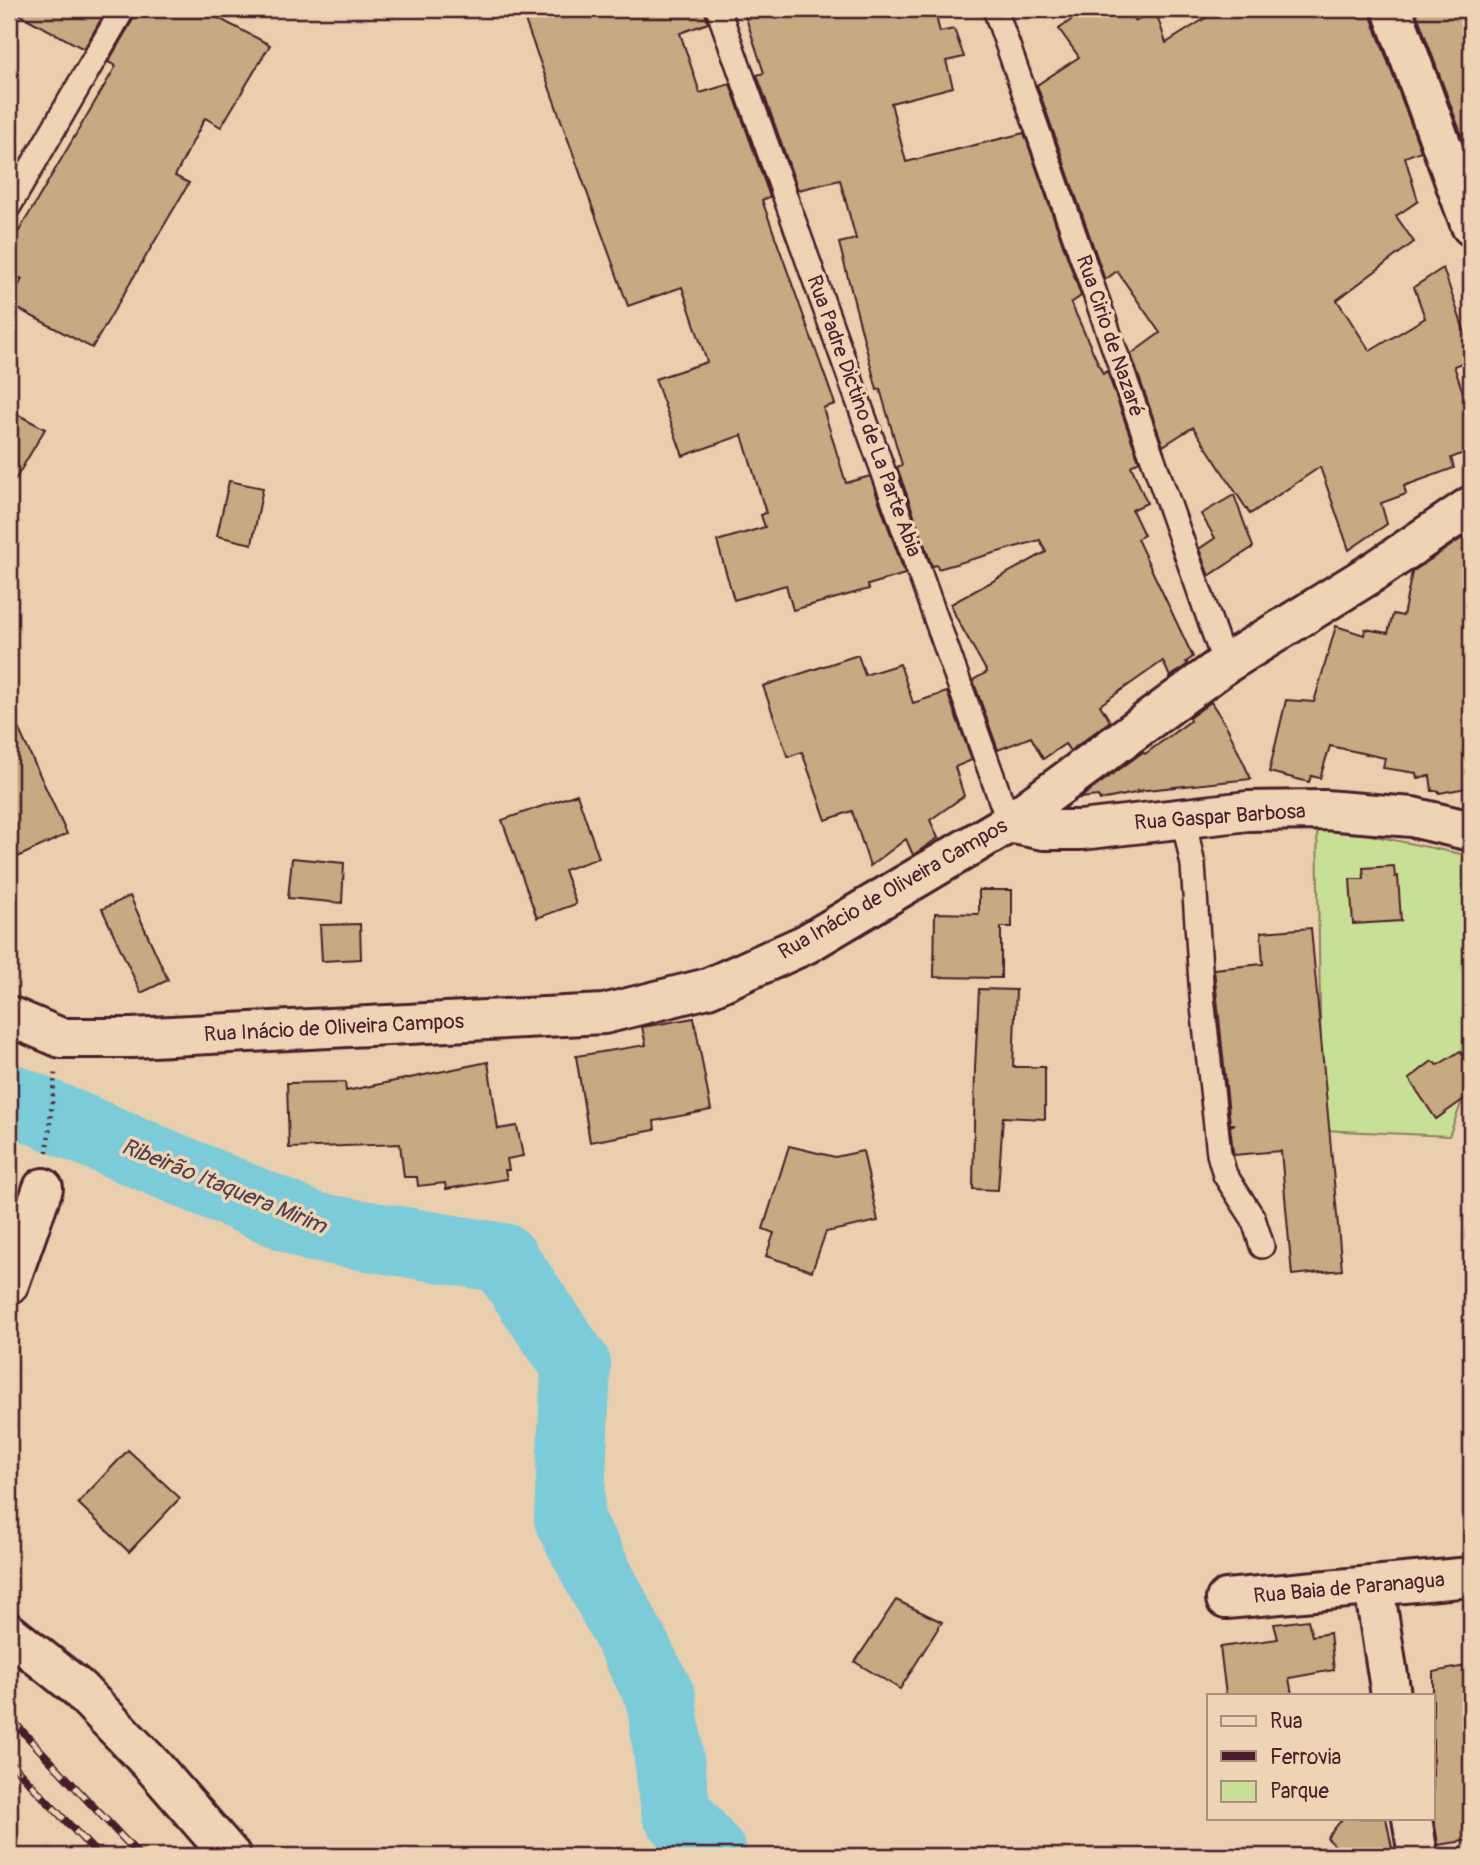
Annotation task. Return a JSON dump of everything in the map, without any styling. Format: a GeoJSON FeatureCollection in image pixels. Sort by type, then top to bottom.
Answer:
{"type":"FeatureCollection","features":[{"type":"Feature","properties":{"kind":"street"},"geometry":{"type":"LineString","coordinates":[[1392,9],[1471,226]]}},
{"type":"Feature","properties":{"kind":"street","name":"Rua Inácio de Oliveira Campos"},"geometry":{"type":"LineString","coordinates":[[58,1052],[132,1038],[604,1014],[708,988],[806,944],[1009,822],[1225,664],[1375,571],[1471,506]]}},
{"type":"Feature","properties":{"kind":"street","name":"Rua Gaspar Barbosa"},"geometry":{"type":"LineString","coordinates":[[1009,822],[1044,830],[1081,830],[1248,811],[1325,810],[1412,817],[1471,831]]}},
{"type":"Feature","properties":{"kind":"street"},"geometry":{"type":"LineString","coordinates":[[9,1016],[58,1052]]}},
{"type":"Feature","properties":{"kind":"street"},"geometry":{"type":"LineString","coordinates":[[9,1284],[45,1172]]}},
{"type":"Feature","properties":{"kind":"street","name":"Rua Baia de Paranagua"},"geometry":{"type":"LineString","coordinates":[[1226,1599],[1471,1577]]}},
{"type":"Feature","properties":{"kind":"street"},"geometry":{"type":"LineString","coordinates":[[1374,1587],[1391,1694]]}},
{"type":"Feature","properties":{"kind":"street"},"geometry":{"type":"LineString","coordinates":[[9,1633],[78,1688],[153,1766],[231,1856]]}},
{"type":"Feature","properties":{"kind":"street"},"geometry":{"type":"LineString","coordinates":[[1412,1820],[1418,1856]]}},
{"type":"Feature","properties":{"kind":"lane"},"geometry":{"type":"LineString","coordinates":[[9,206],[123,9]]}},
{"type":"Feature","properties":{"kind":"lane","name":"Rua Padre Dictino de La Parte Abia"},"geometry":{"type":"LineString","coordinates":[[718,9],[1009,822]]}},
{"type":"Feature","properties":{"kind":"lane","name":"Rua Cirio de Nazaré"},"geometry":{"type":"LineString","coordinates":[[995,9],[1225,664]]}},
{"type":"Feature","properties":{"kind":"lane"},"geometry":{"type":"LineString","coordinates":[[1183,817],[1193,865],[1202,997],[1219,1154],[1225,1175],[1254,1218],[1262,1246]]}},
{"type":"Feature","properties":{"kind":"path"},"geometry":{"type":"LineString","coordinates":[[45,1172],[58,1052]]}},
{"type":"Feature","properties":{"kind":"green space"},"geometry":{"type":"Polygon","coordinates":[[[1317,824],[1471,856],[1471,1077],[1449,1136],[1322,1130],[1317,824]]]}},
{"type":"Feature","properties":{"kind":"building"},"geometry":{"type":"Polygon","coordinates":[[[9,9],[107,9],[84,49],[9,9]]]}},
{"type":"Feature","properties":{"kind":"building"},"geometry":{"type":"Polygon","coordinates":[[[137,9],[201,9],[270,45],[221,127],[205,118],[175,176],[189,183],[92,348],[9,304],[22,279],[9,272],[9,248],[116,66],[108,62],[137,9]]]}},
{"type":"Feature","properties":{"kind":"building"},"geometry":{"type":"Polygon","coordinates":[[[521,9],[704,9],[708,23],[680,33],[700,93],[730,84],[770,197],[762,200],[835,404],[823,408],[846,483],[870,476],[905,574],[868,585],[869,589],[793,610],[786,585],[734,600],[717,541],[765,527],[761,515],[766,513],[742,435],[683,456],[655,379],[707,362],[682,287],[628,306],[521,9]]]}},
{"type":"Feature","properties":{"kind":"building"},"geometry":{"type":"Polygon","coordinates":[[[743,9],[934,9],[940,32],[954,29],[964,57],[946,61],[953,87],[891,103],[906,162],[1024,133],[1081,296],[1071,303],[1103,374],[1107,371],[1139,461],[1131,466],[1147,503],[1132,510],[1144,535],[1137,539],[1193,657],[1170,677],[1163,661],[1100,705],[1110,721],[1070,751],[1065,744],[1043,759],[1031,737],[998,750],[973,680],[987,672],[951,604],[1046,552],[1040,540],[938,569],[937,565],[932,566],[897,467],[902,465],[880,389],[877,390],[839,243],[856,239],[840,180],[798,190],[757,75],[764,73],[743,9]]]}},
{"type":"Feature","properties":{"kind":"building"},"geometry":{"type":"Polygon","coordinates":[[[1086,9],[1127,9],[1135,21],[1155,9],[1166,43],[1220,9],[1371,9],[1371,16],[1421,151],[1405,157],[1418,201],[1396,216],[1414,242],[1337,300],[1370,351],[1425,318],[1414,287],[1443,268],[1471,351],[1471,359],[1454,366],[1471,416],[1471,450],[1451,458],[1454,468],[1404,486],[1406,494],[1381,503],[1387,524],[1349,550],[1320,467],[1250,514],[1193,427],[1163,446],[1131,354],[1160,333],[1117,271],[1105,280],[1037,85],[1079,57],[1059,29],[1086,9]]]}},
{"type":"Feature","properties":{"kind":"building"},"geometry":{"type":"Polygon","coordinates":[[[1415,9],[1471,9],[1471,133],[1462,136],[1415,9]]]}},
{"type":"Feature","properties":{"kind":"building"},"geometry":{"type":"Polygon","coordinates":[[[9,410],[45,429],[9,490],[9,410]]]}},
{"type":"Feature","properties":{"kind":"building"},"geometry":{"type":"Polygon","coordinates":[[[229,481],[263,488],[252,544],[217,536],[229,481]]]}},
{"type":"Feature","properties":{"kind":"building"},"geometry":{"type":"Polygon","coordinates":[[[1234,495],[1253,547],[1209,576],[1199,549],[1215,538],[1201,514],[1234,495]]]}},
{"type":"Feature","properties":{"kind":"building"},"geometry":{"type":"Polygon","coordinates":[[[1471,532],[1471,785],[1439,793],[1432,791],[1430,776],[1417,778],[1416,773],[1383,768],[1385,758],[1330,746],[1320,778],[1311,776],[1309,782],[1269,772],[1286,700],[1314,702],[1336,626],[1364,635],[1365,629],[1388,633],[1393,614],[1403,616],[1412,572],[1471,532]]]}},
{"type":"Feature","properties":{"kind":"building"},"geometry":{"type":"Polygon","coordinates":[[[858,655],[865,675],[900,664],[913,703],[947,692],[972,760],[955,767],[964,796],[930,820],[938,838],[913,855],[906,839],[870,866],[852,811],[826,820],[802,752],[788,757],[763,686],[858,655]]]}},
{"type":"Feature","properties":{"kind":"building"},"geometry":{"type":"Polygon","coordinates":[[[1211,702],[1227,727],[1251,779],[1138,791],[1140,792],[1100,800],[1098,796],[1080,798],[1143,752],[1145,754],[1211,702]]]}},
{"type":"Feature","properties":{"kind":"building"},"geometry":{"type":"Polygon","coordinates":[[[9,708],[67,834],[9,861],[9,708]]]}},
{"type":"Feature","properties":{"kind":"building"},"geometry":{"type":"Polygon","coordinates":[[[577,794],[599,858],[564,870],[576,904],[537,918],[502,820],[577,794]]]}},
{"type":"Feature","properties":{"kind":"building"},"geometry":{"type":"Polygon","coordinates":[[[292,858],[344,863],[342,903],[288,898],[292,858]]]}},
{"type":"Feature","properties":{"kind":"building"},"geometry":{"type":"Polygon","coordinates":[[[1394,866],[1395,877],[1398,876],[1401,921],[1353,924],[1350,879],[1364,879],[1363,868],[1394,866]]]}},
{"type":"Feature","properties":{"kind":"building"},"geometry":{"type":"Polygon","coordinates":[[[979,890],[1012,890],[1012,927],[1001,927],[1001,978],[934,977],[935,913],[979,914],[979,890]]]}},
{"type":"Feature","properties":{"kind":"building"},"geometry":{"type":"Polygon","coordinates":[[[130,896],[168,980],[141,993],[102,909],[130,896]]]}},
{"type":"Feature","properties":{"kind":"building"},"geometry":{"type":"Polygon","coordinates":[[[360,924],[361,959],[322,961],[320,925],[360,924]]]}},
{"type":"Feature","properties":{"kind":"building"},"geometry":{"type":"Polygon","coordinates":[[[1311,928],[1342,1270],[1292,1275],[1281,1151],[1234,1155],[1230,1126],[1235,1124],[1230,1124],[1214,969],[1263,964],[1261,932],[1311,928]]]}},
{"type":"Feature","properties":{"kind":"building"},"geometry":{"type":"Polygon","coordinates":[[[979,989],[1016,990],[1013,1067],[1045,1067],[1045,1119],[1003,1117],[998,1190],[973,1189],[979,989]]]}},
{"type":"Feature","properties":{"kind":"building"},"geometry":{"type":"Polygon","coordinates":[[[694,1018],[711,1110],[654,1121],[655,1130],[590,1142],[576,1056],[646,1045],[642,1027],[694,1018]]]}},
{"type":"Feature","properties":{"kind":"building"},"geometry":{"type":"Polygon","coordinates":[[[1460,1051],[1471,1067],[1471,1094],[1436,1119],[1409,1079],[1432,1061],[1438,1065],[1460,1051]]]}},
{"type":"Feature","properties":{"kind":"building"},"geometry":{"type":"Polygon","coordinates":[[[488,1062],[498,1129],[517,1126],[523,1156],[507,1159],[507,1179],[446,1189],[445,1183],[418,1186],[417,1177],[404,1177],[400,1144],[289,1148],[287,1083],[345,1082],[346,1091],[488,1062]]]}},
{"type":"Feature","properties":{"kind":"building"},"geometry":{"type":"Polygon","coordinates":[[[789,1146],[835,1157],[863,1151],[878,1221],[826,1232],[812,1271],[766,1256],[774,1233],[763,1229],[789,1146]]]}},
{"type":"Feature","properties":{"kind":"building"},"geometry":{"type":"Polygon","coordinates":[[[128,1450],[180,1498],[129,1552],[78,1503],[128,1450]]]}},
{"type":"Feature","properties":{"kind":"building"},"geometry":{"type":"Polygon","coordinates":[[[896,1600],[942,1622],[900,1689],[855,1662],[896,1600]]]}},
{"type":"Feature","properties":{"kind":"building"},"geometry":{"type":"Polygon","coordinates":[[[1308,1620],[1312,1636],[1330,1633],[1334,1670],[1289,1678],[1292,1694],[1226,1694],[1220,1647],[1278,1639],[1274,1624],[1308,1620]]]}},
{"type":"Feature","properties":{"kind":"building"},"geometry":{"type":"Polygon","coordinates":[[[1471,1665],[1471,1840],[1438,1845],[1434,1819],[1433,1672],[1471,1665]]]}},
{"type":"Feature","properties":{"kind":"building"},"geometry":{"type":"Polygon","coordinates":[[[1341,1820],[1386,1820],[1392,1848],[1377,1856],[1346,1856],[1327,1838],[1341,1820]]]}},
{"type":"Feature","properties":{"kind":"waterway","name":"Ribeirão Itaquera Mirim"},"geometry":{"type":"LineString","coordinates":[[9,1098],[313,1227],[503,1258],[576,1365],[569,1519],[661,1698],[676,1811],[713,1856]]}},
{"type":"Feature","properties":{"kind":"railway"},"geometry":{"type":"LineString","coordinates":[[9,1717],[140,1856]]}},
{"type":"Feature","properties":{"kind":"railway"},"geometry":{"type":"LineString","coordinates":[[9,1761],[99,1856]]}}]}
